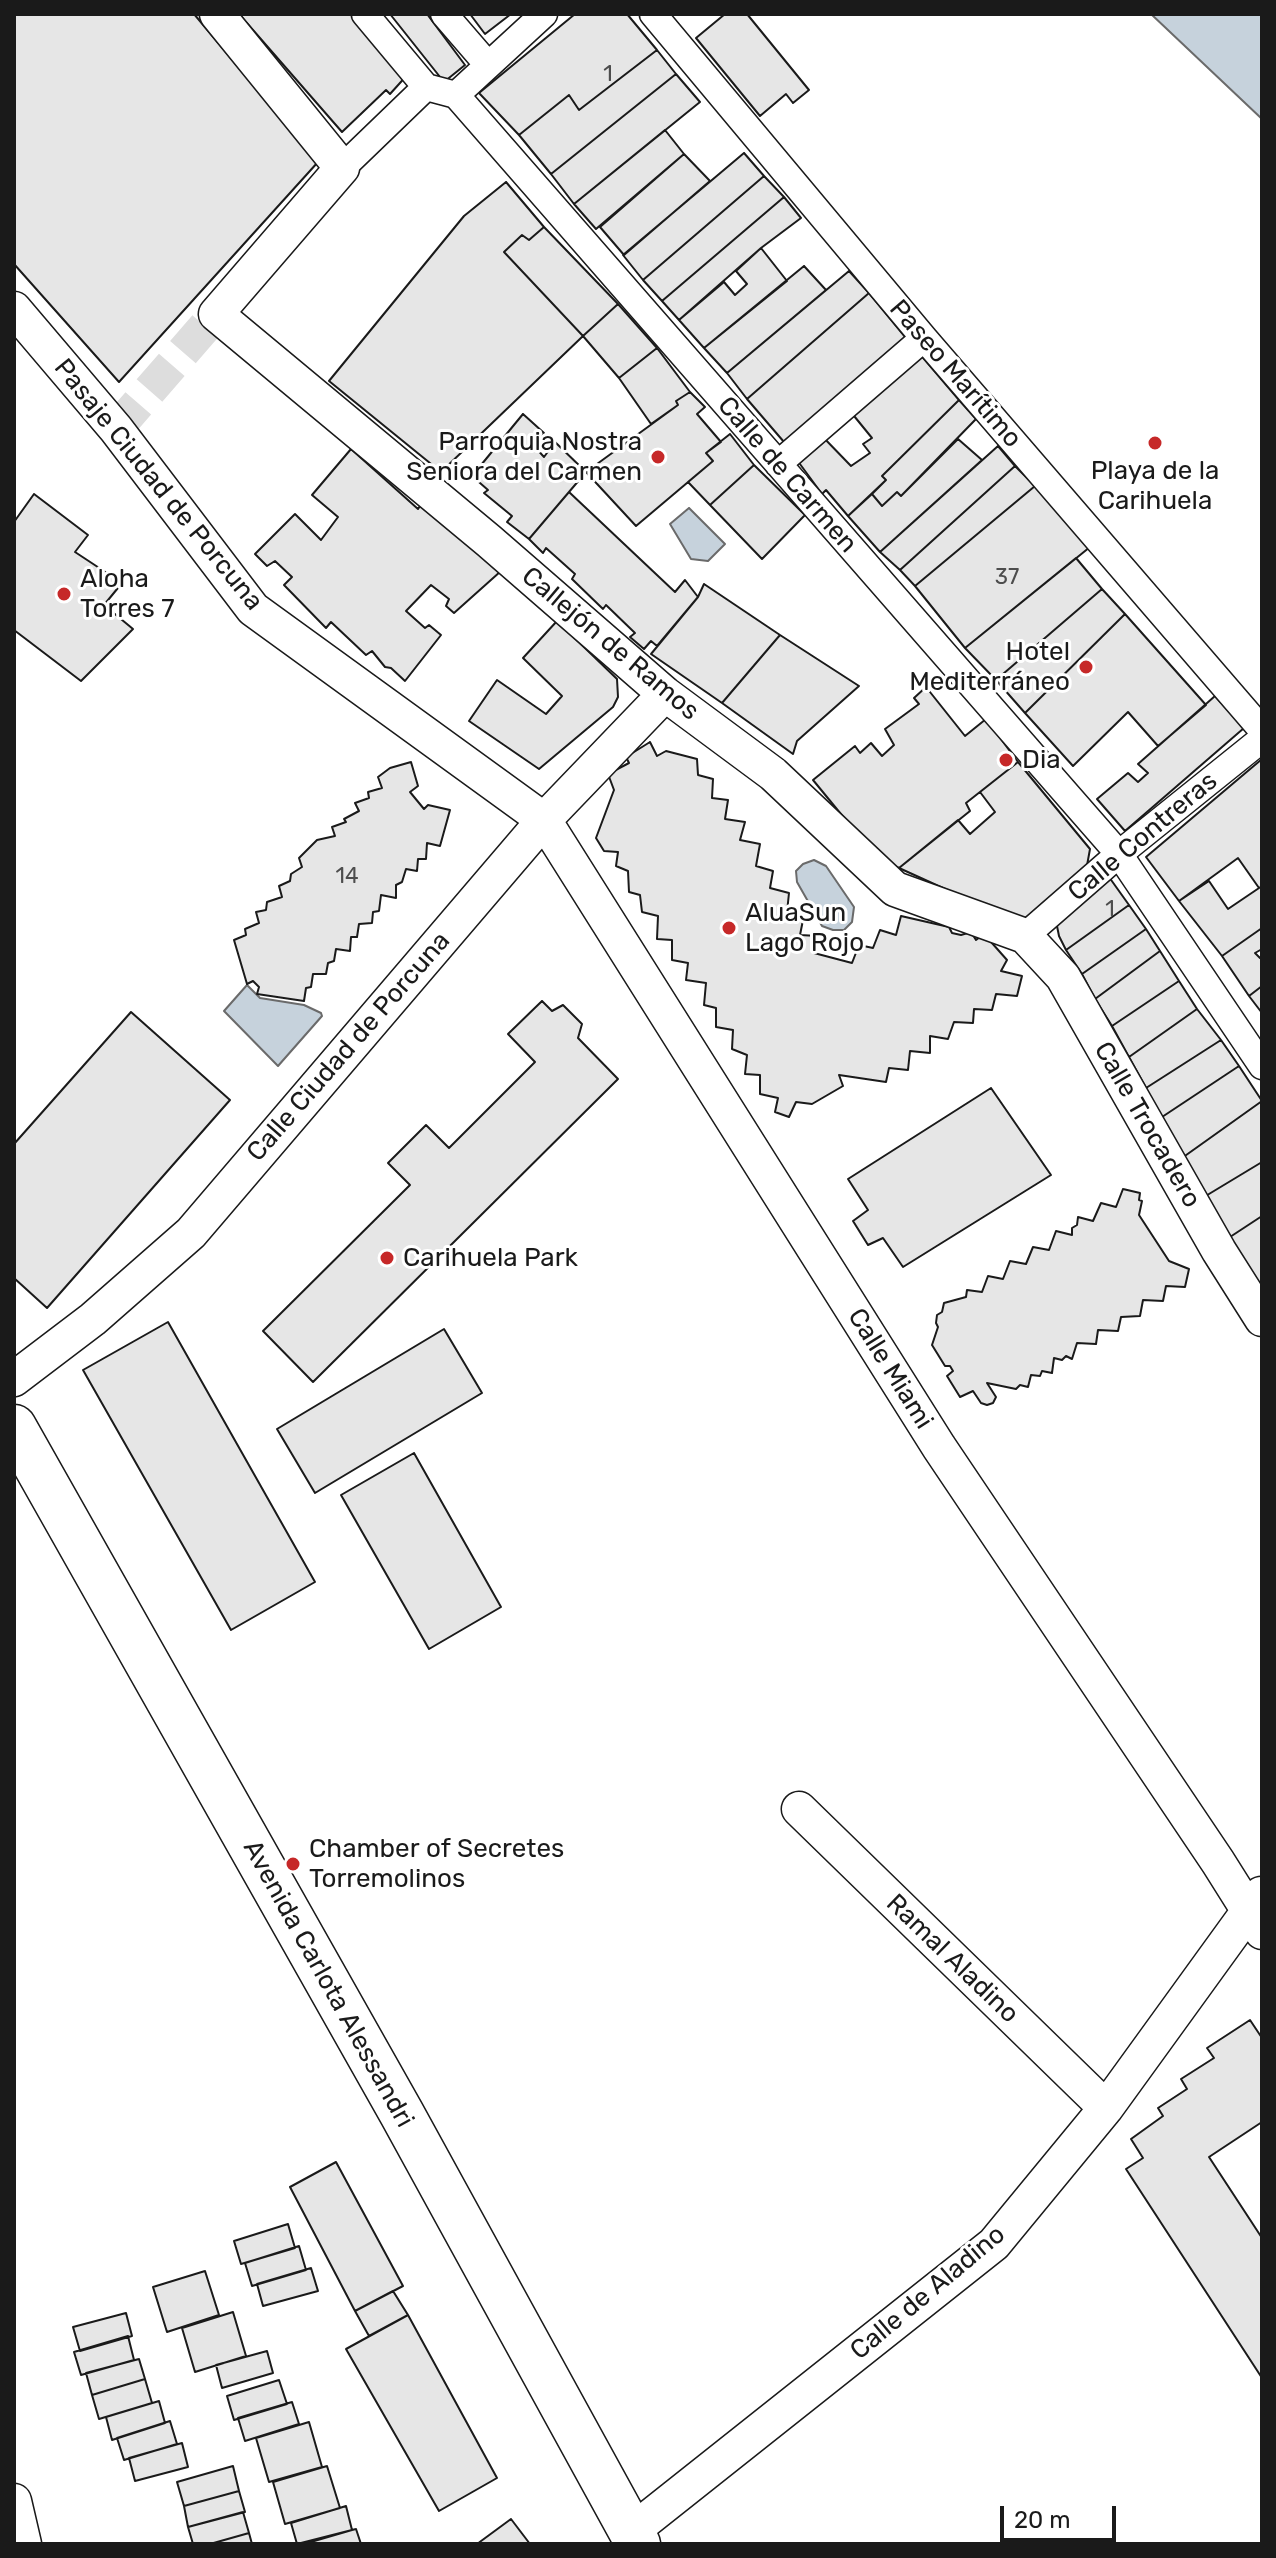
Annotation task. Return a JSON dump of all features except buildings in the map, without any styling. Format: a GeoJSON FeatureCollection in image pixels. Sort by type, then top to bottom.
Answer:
{"type":"FeatureCollection","features":[{"type":"Feature","properties":{"kind":"main road","name":"Avenida Carlota Alessandri"},"geometry":{"type":"LineString","coordinates":[[14,1427],[402,2114],[635,2538]]}},
{"type":"Feature","properties":{"kind":"street"},"geometry":{"type":"LineString","coordinates":[[217,14],[342,168],[426,87]]}},
{"type":"Feature","properties":{"kind":"street"},"geometry":{"type":"LineString","coordinates":[[365,14],[426,87],[456,95],[544,14]]}},
{"type":"Feature","properties":{"kind":"street"},"geometry":{"type":"LineString","coordinates":[[444,14],[488,65]]}},
{"type":"Feature","properties":{"kind":"street","name":"Paseo Marítimo"},"geometry":{"type":"LineString","coordinates":[[653,14],[924,338],[1262,730]]}},
{"type":"Feature","properties":{"kind":"street","name":"Calle de Carmen"},"geometry":{"type":"LineString","coordinates":[[456,95],[1119,854],[1262,1066]]}},
{"type":"Feature","properties":{"kind":"street","name":"Callejón de Ramos"},"geometry":{"type":"LineString","coordinates":[[342,168],[216,314],[477,531],[665,694],[773,774],[895,889],[1025,936]]}},
{"type":"Feature","properties":{"kind":"street","name":"Pasaje Ciudad de Porcuna"},"geometry":{"type":"LineString","coordinates":[[14,309],[116,429],[253,609],[544,820]]}},
{"type":"Feature","properties":{"kind":"street"},"geometry":{"type":"LineString","coordinates":[[778,464],[924,338]]}},
{"type":"Feature","properties":{"kind":"street","name":"Calle Ciudad de Porcuna"},"geometry":{"type":"LineString","coordinates":[[14,1379],[93,1319],[191,1233],[544,820],[665,694]]}},
{"type":"Feature","properties":{"kind":"street","name":"Calle Contreras"},"geometry":{"type":"LineString","coordinates":[[1025,936],[1119,854],[1262,739]]}},
{"type":"Feature","properties":{"kind":"street","name":"Calle Miami"},"geometry":{"type":"LineString","coordinates":[[544,820],[939,1447],[1258,1912]]}},
{"type":"Feature","properties":{"kind":"street","name":"Calle Trocadero"},"geometry":{"type":"LineString","coordinates":[[1025,936],[1063,977],[1219,1251],[1262,1319]]}},
{"type":"Feature","properties":{"kind":"street","name":"Ramal Aladino"},"geometry":{"type":"LineString","coordinates":[[799,1809],[1106,2108]]}},
{"type":"Feature","properties":{"kind":"street","name":"Calle de Aladino"},"geometry":{"type":"LineString","coordinates":[[635,2538],[994,2244],[1106,2108],[1258,1912]]}},
{"type":"Feature","properties":{"kind":"street"},"geometry":{"type":"LineString","coordinates":[[14,2501],[24,2544]]}},
{"type":"Feature","properties":{"kind":"shaded area"},"geometry":{"type":"Polygon","coordinates":[[[1151,14],[1262,14],[1262,119],[1151,14]]]}},
{"type":"Feature","properties":{"kind":"shaded area"},"geometry":{"type":"Polygon","coordinates":[[[689,508],[725,544],[708,561],[691,559],[670,524],[689,508]]]}},
{"type":"Feature","properties":{"kind":"shaded area"},"geometry":{"type":"Polygon","coordinates":[[[814,860],[826,866],[854,907],[852,922],[844,930],[822,926],[797,882],[796,871],[814,860]]]}},
{"type":"Feature","properties":{"kind":"shaded area"},"geometry":{"type":"Polygon","coordinates":[[[247,985],[260,998],[304,1005],[321,1013],[322,1016],[278,1066],[224,1011],[247,985]]]}},
{"type":"Feature","properties":{"kind":"tunnel"},"geometry":{"type":"LineString","coordinates":[[116,429],[216,314]]}},
{"type":"Feature","properties":{"kind":"place","name":"Playa de la Carihuela"},"geometry":{"type":"Point","coordinates":[1155,443]}},
{"type":"Feature","properties":{"kind":"place","name":"Parroquia Nostra Seniora del Carmen"},"geometry":{"type":"Point","coordinates":[658,457]}},
{"type":"Feature","properties":{"kind":"place","name":"Aloha Torres 7"},"geometry":{"type":"Point","coordinates":[64,594]}},
{"type":"Feature","properties":{"kind":"place","name":"Hotel Mediterráneo"},"geometry":{"type":"Point","coordinates":[1086,667]}},
{"type":"Feature","properties":{"kind":"place","name":"Dia"},"geometry":{"type":"Point","coordinates":[1006,760]}},
{"type":"Feature","properties":{"kind":"place","name":"AluaSun Lago Rojo"},"geometry":{"type":"Point","coordinates":[729,928]}},
{"type":"Feature","properties":{"kind":"place","name":"Carihuela Park"},"geometry":{"type":"Point","coordinates":[387,1258]}},
{"type":"Feature","properties":{"kind":"place","name":"Chamber of Secretes Torremolinos"},"geometry":{"type":"Point","coordinates":[293,1864]}}]}
